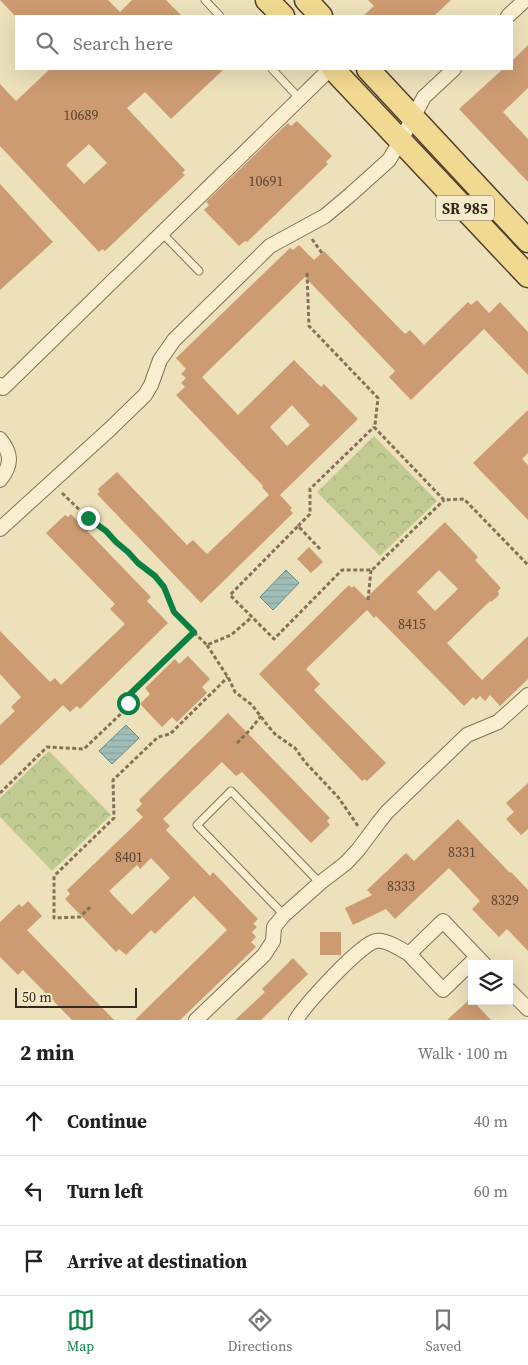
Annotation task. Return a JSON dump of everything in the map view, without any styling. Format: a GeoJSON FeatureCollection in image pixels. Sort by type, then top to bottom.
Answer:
{"type":"FeatureCollection","features":[{"type":"Feature","properties":{"kind":"main road"},"geometry":{"type":"LineString","coordinates":[[267,0],[281,15]]}},
{"type":"Feature","properties":{"kind":"main road"},"geometry":{"type":"LineString","coordinates":[[306,0],[320,15]]}},
{"type":"Feature","properties":{"kind":"main road","name":"SR 985"},"geometry":{"type":"LineString","coordinates":[[333,70],[402,140],[528,276]]}},
{"type":"Feature","properties":{"kind":"main road","name":"SR 985"},"geometry":{"type":"LineString","coordinates":[[369,70],[528,241]]}},
{"type":"Feature","properties":{"kind":"street"},"geometry":{"type":"LineString","coordinates":[[509,15],[525,0]]}},
{"type":"Feature","properties":{"kind":"street"},"geometry":{"type":"LineString","coordinates":[[0,385],[3,388],[299,98],[331,70]]}},
{"type":"Feature","properties":{"kind":"street"},"geometry":{"type":"LineString","coordinates":[[0,529],[116,424],[145,395],[151,385],[156,367],[174,340],[270,246],[314,223],[337,207],[389,160],[424,98],[453,70]]}},
{"type":"Feature","properties":{"kind":"street"},"geometry":{"type":"LineString","coordinates":[[0,439],[7,450],[10,461],[0,480]]}},
{"type":"Feature","properties":{"kind":"street"},"geometry":{"type":"LineString","coordinates":[[196,1020],[264,955],[273,941],[274,927],[284,915],[346,863],[387,812],[467,735],[498,722],[528,695]]}},
{"type":"Feature","properties":{"kind":"street"},"geometry":{"type":"LineString","coordinates":[[408,954],[443,921],[480,960]]}},
{"type":"Feature","properties":{"kind":"street"},"geometry":{"type":"LineString","coordinates":[[296,1020],[311,1000],[365,946],[375,940],[408,954],[443,990],[468,970]]}},
{"type":"Feature","properties":{"kind":"street"},"geometry":{"type":"LineString","coordinates":[[513,994],[528,1009]]}},
{"type":"Feature","properties":{"kind":"lane"},"geometry":{"type":"LineString","coordinates":[[204,0],[219,15]]}},
{"type":"Feature","properties":{"kind":"lane"},"geometry":{"type":"LineString","coordinates":[[273,70],[299,98]]}},
{"type":"Feature","properties":{"kind":"lane"},"geometry":{"type":"LineString","coordinates":[[162,233],[199,271]]}},
{"type":"Feature","properties":{"kind":"lane"},"geometry":{"type":"LineString","coordinates":[[284,915],[197,824],[231,791],[320,883]]}},
{"type":"Feature","properties":{"kind":"path"},"geometry":{"type":"LineString","coordinates":[[308,235],[322,252]]}},
{"type":"Feature","properties":{"kind":"path"},"geometry":{"type":"LineString","coordinates":[[306,272],[310,326],[378,398],[375,425],[310,490],[310,514],[230,596],[274,639],[342,570],[371,570]]}},
{"type":"Feature","properties":{"kind":"path"},"geometry":{"type":"LineString","coordinates":[[374,427],[444,500]]}},
{"type":"Feature","properties":{"kind":"path"},"geometry":{"type":"LineString","coordinates":[[60,491],[155,576],[164,587],[174,612],[207,645],[235,692],[252,705],[276,734],[295,748],[305,762],[333,791],[361,829]]}},
{"type":"Feature","properties":{"kind":"path"},"geometry":{"type":"LineString","coordinates":[[368,600],[371,570],[444,500],[464,499],[528,565]]}},
{"type":"Feature","properties":{"kind":"path"},"geometry":{"type":"LineString","coordinates":[[298,526],[320,549]]}},
{"type":"Feature","properties":{"kind":"path"},"geometry":{"type":"LineString","coordinates":[[207,645],[232,635],[252,617]]}},
{"type":"Feature","properties":{"kind":"path"},"geometry":{"type":"LineString","coordinates":[[130,712],[128,703],[130,694],[194,632]]}},
{"type":"Feature","properties":{"kind":"path"},"geometry":{"type":"LineString","coordinates":[[90,907],[80,917],[54,918],[54,876],[114,818],[113,780],[158,737],[170,734],[228,678]]}},
{"type":"Feature","properties":{"kind":"path"},"geometry":{"type":"LineString","coordinates":[[0,793],[47,747],[84,749],[129,706]]}},
{"type":"Feature","properties":{"kind":"path"},"geometry":{"type":"LineString","coordinates":[[237,743],[261,716]]}},
{"type":"Feature","properties":{"kind":"green space"},"geometry":{"type":"Polygon","coordinates":[[[374,436],[437,501],[380,556],[317,492],[374,436]]]}},
{"type":"Feature","properties":{"kind":"green space"},"geometry":{"type":"Polygon","coordinates":[[[49,751],[111,815],[52,871],[0,817],[0,798],[49,751]]]}},
{"type":"Feature","properties":{"kind":"water"},"geometry":{"type":"Polygon","coordinates":[[[286,570],[299,583],[273,610],[260,597],[286,570]]]}},
{"type":"Feature","properties":{"kind":"water"},"geometry":{"type":"Polygon","coordinates":[[[126,725],[139,738],[112,764],[99,751],[126,725]]]}},
{"type":"Feature","properties":{"kind":"building"},"geometry":{"type":"Polygon","coordinates":[[[0,0],[108,0],[120,12],[132,0],[166,0],[181,15],[15,15],[0,0]]]}},
{"type":"Feature","properties":{"kind":"building"},"geometry":{"type":"Polygon","coordinates":[[[368,0],[451,0],[435,15],[364,15],[374,6],[368,0]]]}},
{"type":"Feature","properties":{"kind":"building"},"geometry":{"type":"Polygon","coordinates":[[[528,45],[528,88],[503,112],[528,139],[528,182],[459,109],[502,70],[513,70],[513,60],[528,45]]]}},
{"type":"Feature","properties":{"kind":"building"},"geometry":{"type":"Polygon","coordinates":[[[49,70],[223,70],[171,119],[145,92],[127,108],[185,170],[182,173],[185,175],[105,251],[102,249],[99,252],[0,146],[0,84],[16,101],[49,70]],[[89,144],[66,165],[84,184],[107,163],[89,144]]]}},
{"type":"Feature","properties":{"kind":"building"},"geometry":{"type":"Polygon","coordinates":[[[297,121],[332,156],[326,162],[328,164],[247,242],[245,241],[239,246],[204,210],[209,205],[206,202],[288,123],[291,126],[297,121]]]}},
{"type":"Feature","properties":{"kind":"building"},"geometry":{"type":"Polygon","coordinates":[[[0,184],[53,242],[0,290],[0,184]]]}},
{"type":"Feature","properties":{"kind":"building"},"geometry":{"type":"Polygon","coordinates":[[[299,245],[314,260],[324,251],[405,334],[410,330],[424,345],[468,302],[471,305],[477,300],[489,313],[500,302],[528,332],[528,375],[484,329],[411,400],[389,377],[395,371],[305,277],[202,377],[238,415],[294,360],[321,387],[324,384],[358,419],[280,495],[292,508],[290,510],[293,513],[201,603],[97,494],[100,492],[98,489],[117,472],[187,545],[193,540],[207,554],[269,495],[263,486],[176,395],[185,387],[181,383],[186,378],[181,374],[186,369],[176,358],[290,248],[293,250],[299,245]],[[292,405],[270,427],[287,446],[310,425],[292,405]]]}},
{"type":"Feature","properties":{"kind":"building"},"geometry":{"type":"Polygon","coordinates":[[[528,410],[528,453],[522,459],[528,465],[528,520],[473,463],[528,410]]]}},
{"type":"Feature","properties":{"kind":"building"},"geometry":{"type":"Polygon","coordinates":[[[71,514],[151,597],[147,601],[168,623],[80,709],[77,706],[70,712],[63,705],[0,766],[0,725],[15,711],[11,707],[21,697],[0,674],[0,631],[50,682],[55,678],[61,685],[125,624],[110,609],[115,604],[46,533],[65,515],[68,517],[71,514]]]}},
{"type":"Feature","properties":{"kind":"building"},"geometry":{"type":"Polygon","coordinates":[[[445,522],[478,557],[475,560],[501,588],[498,591],[499,595],[490,601],[447,643],[482,680],[528,636],[528,679],[500,706],[490,695],[485,701],[480,696],[476,700],[473,697],[464,706],[376,616],[374,618],[367,610],[306,669],[320,684],[314,690],[386,763],[367,781],[365,779],[362,781],[259,674],[349,585],[352,588],[354,586],[366,598],[445,522]],[[439,570],[417,592],[435,611],[458,589],[439,570]]]}},
{"type":"Feature","properties":{"kind":"building"},"geometry":{"type":"Polygon","coordinates":[[[309,547],[323,562],[311,573],[297,559],[309,547]]]}},
{"type":"Feature","properties":{"kind":"building"},"geometry":{"type":"Polygon","coordinates":[[[188,656],[210,679],[202,687],[207,693],[177,722],[172,717],[162,727],[140,704],[150,694],[145,688],[175,659],[179,664],[188,656]]]}},
{"type":"Feature","properties":{"kind":"building"},"geometry":{"type":"Polygon","coordinates":[[[228,713],[330,818],[327,821],[330,825],[311,843],[242,772],[236,776],[222,762],[163,819],[170,826],[166,830],[210,876],[213,872],[258,919],[253,924],[257,927],[252,932],[256,937],[251,942],[256,947],[180,1020],[135,1020],[227,930],[194,896],[155,934],[151,930],[126,955],[119,949],[116,952],[65,899],[70,894],[67,890],[143,817],[136,810],[142,804],[139,800],[228,713]],[[151,858],[140,869],[137,865],[109,891],[132,915],[170,878],[151,858]]]}},
{"type":"Feature","properties":{"kind":"building"},"geometry":{"type":"Polygon","coordinates":[[[528,783],[528,829],[521,835],[506,819],[514,812],[506,803],[528,783]]]}},
{"type":"Feature","properties":{"kind":"building"},"geometry":{"type":"Polygon","coordinates":[[[458,819],[528,890],[528,951],[507,929],[499,937],[472,909],[480,901],[449,868],[395,919],[386,909],[353,925],[345,908],[372,895],[367,890],[406,853],[414,861],[458,819]]]}},
{"type":"Feature","properties":{"kind":"building"},"geometry":{"type":"Polygon","coordinates":[[[28,901],[42,916],[27,930],[114,1020],[72,1020],[23,970],[18,975],[0,957],[0,922],[19,904],[22,907],[28,901]]]}},
{"type":"Feature","properties":{"kind":"building"},"geometry":{"type":"Polygon","coordinates":[[[320,932],[341,932],[341,955],[320,955],[320,932]]]}},
{"type":"Feature","properties":{"kind":"building"},"geometry":{"type":"Polygon","coordinates":[[[293,958],[308,974],[261,1020],[235,1020],[265,992],[262,989],[293,958]]]}},
{"type":"Feature","properties":{"kind":"building"},"geometry":{"type":"Polygon","coordinates":[[[468,1001],[468,1005],[477,1005],[491,1020],[447,1020],[468,1001]]]}},
{"type":"Feature","properties":{"kind":"route"},"geometry":{"type":"LineString","coordinates":[[88,518],[106,531],[138,563],[155,576],[164,587],[174,612],[194,632],[130,694],[128,703]]}}]}
